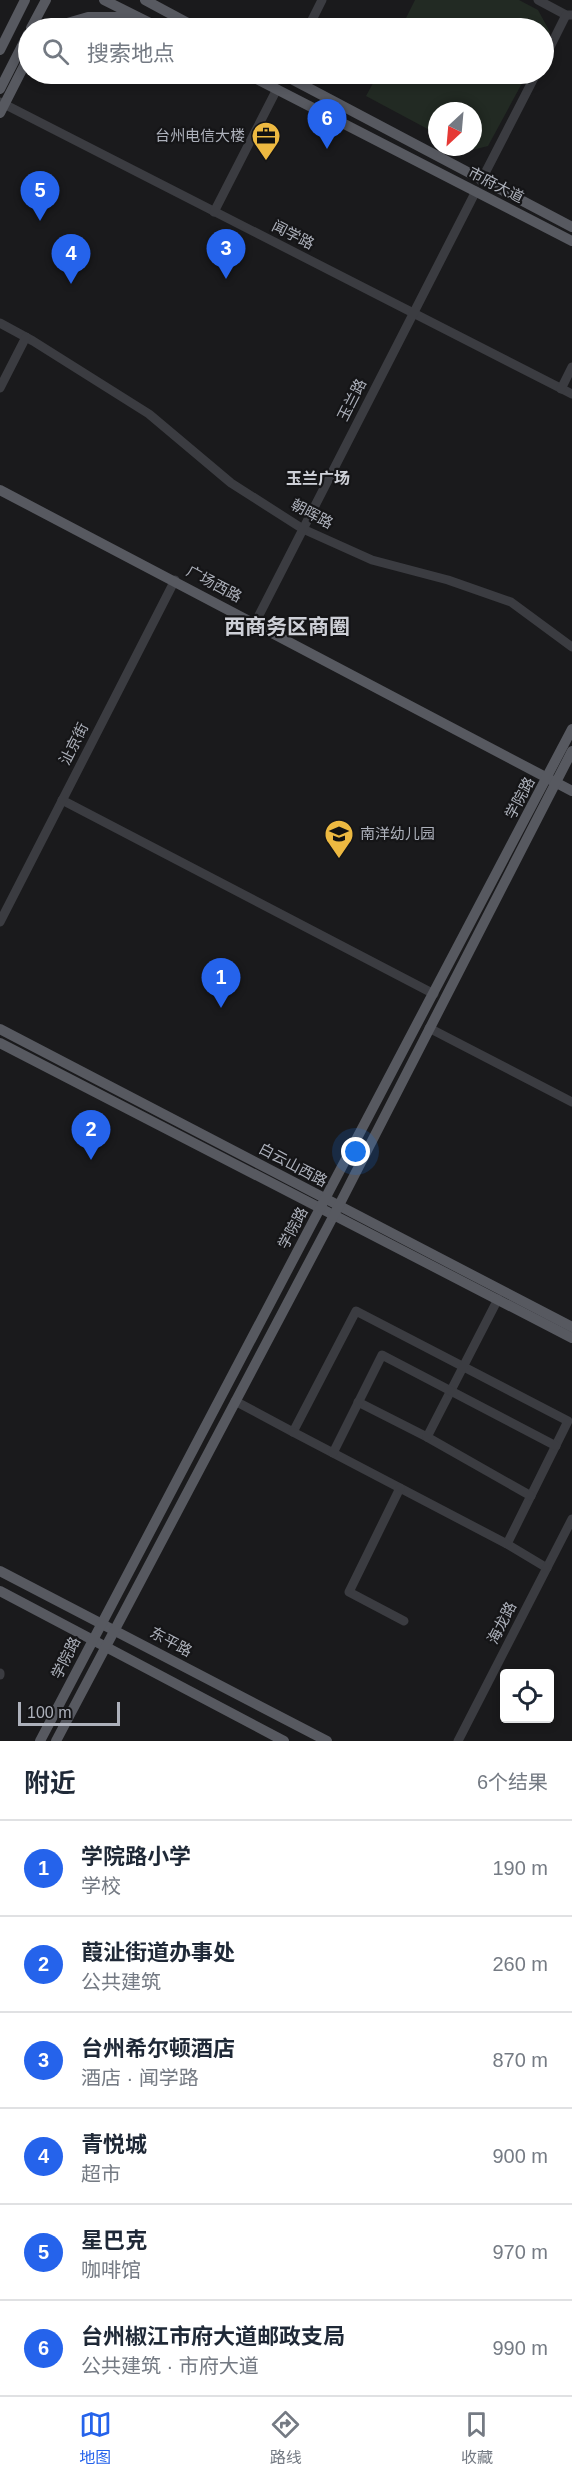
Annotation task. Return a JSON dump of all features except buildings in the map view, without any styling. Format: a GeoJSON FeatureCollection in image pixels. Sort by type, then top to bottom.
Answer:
{"type":"FeatureCollection","features":[{"type":"Feature","properties":{"kind":"main road"},"geometry":{"type":"LineString","coordinates":[[0,50],[25,0]]}},
{"type":"Feature","properties":{"kind":"main road"},"geometry":{"type":"LineString","coordinates":[[36,18],[46,0]]}},
{"type":"Feature","properties":{"kind":"main road"},"geometry":{"type":"LineString","coordinates":[[104,0],[137,17]]}},
{"type":"Feature","properties":{"kind":"main road"},"geometry":{"type":"LineString","coordinates":[[148,1],[179,18]]}},
{"type":"Feature","properties":{"kind":"main road"},"geometry":{"type":"LineString","coordinates":[[85,18],[137,17]]}},
{"type":"Feature","properties":{"kind":"main road"},"geometry":{"type":"LineString","coordinates":[[0,89],[18,54]]}},
{"type":"Feature","properties":{"kind":"main road"},"geometry":{"type":"LineString","coordinates":[[14,62],[18,57]]}},
{"type":"Feature","properties":{"kind":"main road"},"geometry":{"type":"LineString","coordinates":[[1,106],[18,76]]}},
{"type":"Feature","properties":{"kind":"main road","name":"市府大道"},"geometry":{"type":"LineString","coordinates":[[267,84],[478,186],[572,227]]}},
{"type":"Feature","properties":{"kind":"main road","name":"市府大道"},"geometry":{"type":"LineString","coordinates":[[300,84],[572,241]]}},
{"type":"Feature","properties":{"kind":"main road","name":"广场西路"},"geometry":{"type":"LineString","coordinates":[[0,490],[175,580],[572,791]]}},
{"type":"Feature","properties":{"kind":"main road","name":"学院路"},"geometry":{"type":"LineString","coordinates":[[56,1741],[336,1210],[429,1028],[552,780],[572,729]]}},
{"type":"Feature","properties":{"kind":"main road","name":"学院路"},"geometry":{"type":"LineString","coordinates":[[40,1741],[434,994],[552,780],[572,752]]}},
{"type":"Feature","properties":{"kind":"main road","name":"白云山西路"},"geometry":{"type":"LineString","coordinates":[[0,1029],[572,1338]]}},
{"type":"Feature","properties":{"kind":"main road","name":"白云山西路"},"geometry":{"type":"LineString","coordinates":[[0,1043],[323,1203]]}},
{"type":"Feature","properties":{"kind":"main road","name":"白云山西路"},"geometry":{"type":"LineString","coordinates":[[336,1210],[572,1327]]}},
{"type":"Feature","properties":{"kind":"main road","name":"东平路"},"geometry":{"type":"LineString","coordinates":[[0,1571],[327,1741]]}},
{"type":"Feature","properties":{"kind":"main road"},"geometry":{"type":"LineString","coordinates":[[0,1591],[285,1741]]}},
{"type":"Feature","properties":{"kind":"street"},"geometry":{"type":"LineString","coordinates":[[313,18],[322,0]]}},
{"type":"Feature","properties":{"kind":"street"},"geometry":{"type":"LineString","coordinates":[[538,0],[569,15],[554,40]]}},
{"type":"Feature","properties":{"kind":"street","name":"玉兰路"},"geometry":{"type":"LineString","coordinates":[[255,623],[531,84]]}},
{"type":"Feature","properties":{"kind":"street"},"geometry":{"type":"LineString","coordinates":[[214,212],[277,89]]}},
{"type":"Feature","properties":{"kind":"street","name":"闻学路"},"geometry":{"type":"LineString","coordinates":[[1,106],[572,394]]}},
{"type":"Feature","properties":{"kind":"street","name":"朝晖路"},"geometry":{"type":"LineString","coordinates":[[0,323],[149,414],[231,483],[303,529],[372,560],[448,580],[511,602],[572,647]]}},
{"type":"Feature","properties":{"kind":"street"},"geometry":{"type":"LineString","coordinates":[[0,388],[26,337]]}},
{"type":"Feature","properties":{"kind":"street"},"geometry":{"type":"LineString","coordinates":[[561,389],[572,367]]}},
{"type":"Feature","properties":{"kind":"street","name":"沚京街"},"geometry":{"type":"LineString","coordinates":[[0,922],[175,580]]}},
{"type":"Feature","properties":{"kind":"street"},"geometry":{"type":"LineString","coordinates":[[62,800],[434,994]]}},
{"type":"Feature","properties":{"kind":"street"},"geometry":{"type":"LineString","coordinates":[[429,1028],[572,1102]]}},
{"type":"Feature","properties":{"kind":"street"},"geometry":{"type":"LineString","coordinates":[[427,1437],[498,1299]]}},
{"type":"Feature","properties":{"kind":"street"},"geometry":{"type":"LineString","coordinates":[[293,1432],[357,1311],[462,1368],[568,1421],[507,1544]]}},
{"type":"Feature","properties":{"kind":"street"},"geometry":{"type":"LineString","coordinates":[[333,1453],[382,1355],[556,1446]]}},
{"type":"Feature","properties":{"kind":"street"},"geometry":{"type":"LineString","coordinates":[[235,1401],[507,1544],[547,1568]]}},
{"type":"Feature","properties":{"kind":"street"},"geometry":{"type":"LineString","coordinates":[[358,1402],[427,1437],[531,1496]]}},
{"type":"Feature","properties":{"kind":"street"},"geometry":{"type":"LineString","coordinates":[[400,1488],[349,1592],[404,1621]]}},
{"type":"Feature","properties":{"kind":"street","name":"海龙路"},"geometry":{"type":"LineString","coordinates":[[458,1741],[572,1519]]}},
{"type":"Feature","properties":{"kind":"shaded area"},"geometry":{"type":"Polygon","coordinates":[[[415,0],[519,0],[538,10],[542,18],[406,18],[415,0]]]}},
{"type":"Feature","properties":{"kind":"shaded area"},"geometry":{"type":"Polygon","coordinates":[[[373,84],[522,84],[488,146],[482,148],[482,102],[428,102],[428,129],[366,96],[373,84]]]}},
{"type":"Feature","properties":{"kind":"place","name":"台州椒江市府大道邮政支局"},"geometry":{"type":"Point","coordinates":[327,149]}},
{"type":"Feature","properties":{"kind":"place","name":"台州电信大楼"},"geometry":{"type":"Point","coordinates":[266,162]}},
{"type":"Feature","properties":{"kind":"place","name":"星巴克"},"geometry":{"type":"Point","coordinates":[40,221]}},
{"type":"Feature","properties":{"kind":"place","name":"台州希尔顿酒店"},"geometry":{"type":"Point","coordinates":[226,279]}},
{"type":"Feature","properties":{"kind":"place","name":"青悦城"},"geometry":{"type":"Point","coordinates":[71,284]}},
{"type":"Feature","properties":{"kind":"place","name":"南洋幼儿园"},"geometry":{"type":"Point","coordinates":[339,860]}},
{"type":"Feature","properties":{"kind":"place","name":"学院路小学"},"geometry":{"type":"Point","coordinates":[221,1008]}},
{"type":"Feature","properties":{"kind":"place","name":"葭沚街道办事处"},"geometry":{"type":"Point","coordinates":[91,1160]}},
{"type":"Feature","properties":{"kind":"district","name":"玉兰广场"},"geometry":{"type":"Point","coordinates":[318,478]}},
{"type":"Feature","properties":{"kind":"district","name":"西商务区商圈"},"geometry":{"type":"Point","coordinates":[287,627]}}]}
